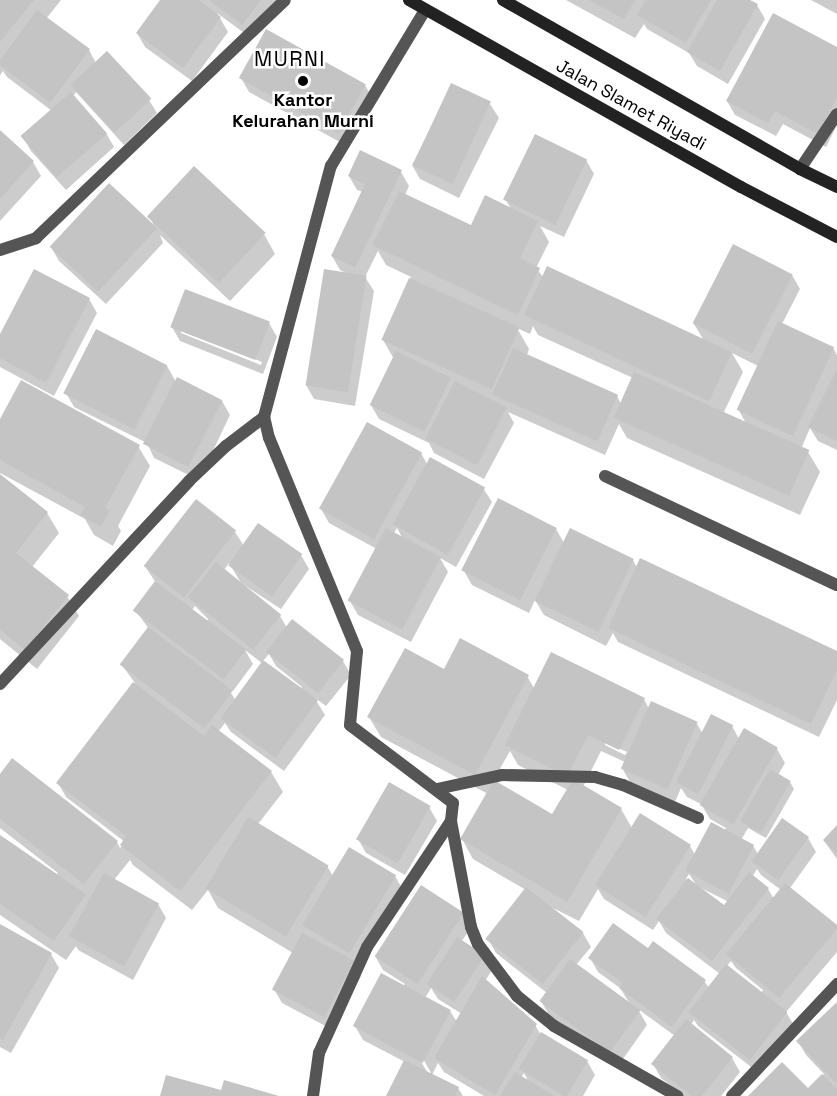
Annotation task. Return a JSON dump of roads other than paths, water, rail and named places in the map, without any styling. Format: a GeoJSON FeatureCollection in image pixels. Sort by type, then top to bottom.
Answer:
{"type":"FeatureCollection","features":[{"type":"Feature","properties":{"kind":"main road","name":"Jalan Slamet Riyadi"},"geometry":{"type":"LineString","coordinates":[[409,0],[741,187],[837,237]]}},
{"type":"Feature","properties":{"kind":"main road","name":"Jalan Slamet Riyadi"},"geometry":{"type":"LineString","coordinates":[[502,0],[800,169],[837,187]]}},
{"type":"Feature","properties":{"kind":"street"},"geometry":{"type":"LineString","coordinates":[[0,249],[36,238],[285,0]]}},
{"type":"Feature","properties":{"kind":"street"},"geometry":{"type":"LineString","coordinates":[[425,10],[331,166],[264,417],[269,438],[357,651],[350,725],[453,803],[451,821],[471,927],[478,944],[517,996],[554,1026],[678,1096]]}},
{"type":"Feature","properties":{"kind":"street"},"geometry":{"type":"LineString","coordinates":[[800,169],[837,114]]}},
{"type":"Feature","properties":{"kind":"street"},"geometry":{"type":"LineString","coordinates":[[0,684],[189,481],[226,446],[264,417]]}},
{"type":"Feature","properties":{"kind":"street"},"geometry":{"type":"LineString","coordinates":[[605,476],[837,585]]}},
{"type":"Feature","properties":{"kind":"street"},"geometry":{"type":"LineString","coordinates":[[437,789],[502,774],[595,777],[623,785],[698,818]]}},
{"type":"Feature","properties":{"kind":"street"},"geometry":{"type":"LineString","coordinates":[[313,1096],[319,1053],[367,947],[451,821]]}},
{"type":"Feature","properties":{"kind":"street"},"geometry":{"type":"LineString","coordinates":[[732,1096],[837,984]]}},
{"type":"Feature","properties":{"kind":"place","name":"Kantor Kelurahan Murni"},"geometry":{"type":"Point","coordinates":[303,81]}},
{"type":"Feature","properties":{"kind":"district","name":"MURNI"},"geometry":{"type":"Point","coordinates":[290,59]}}]}
